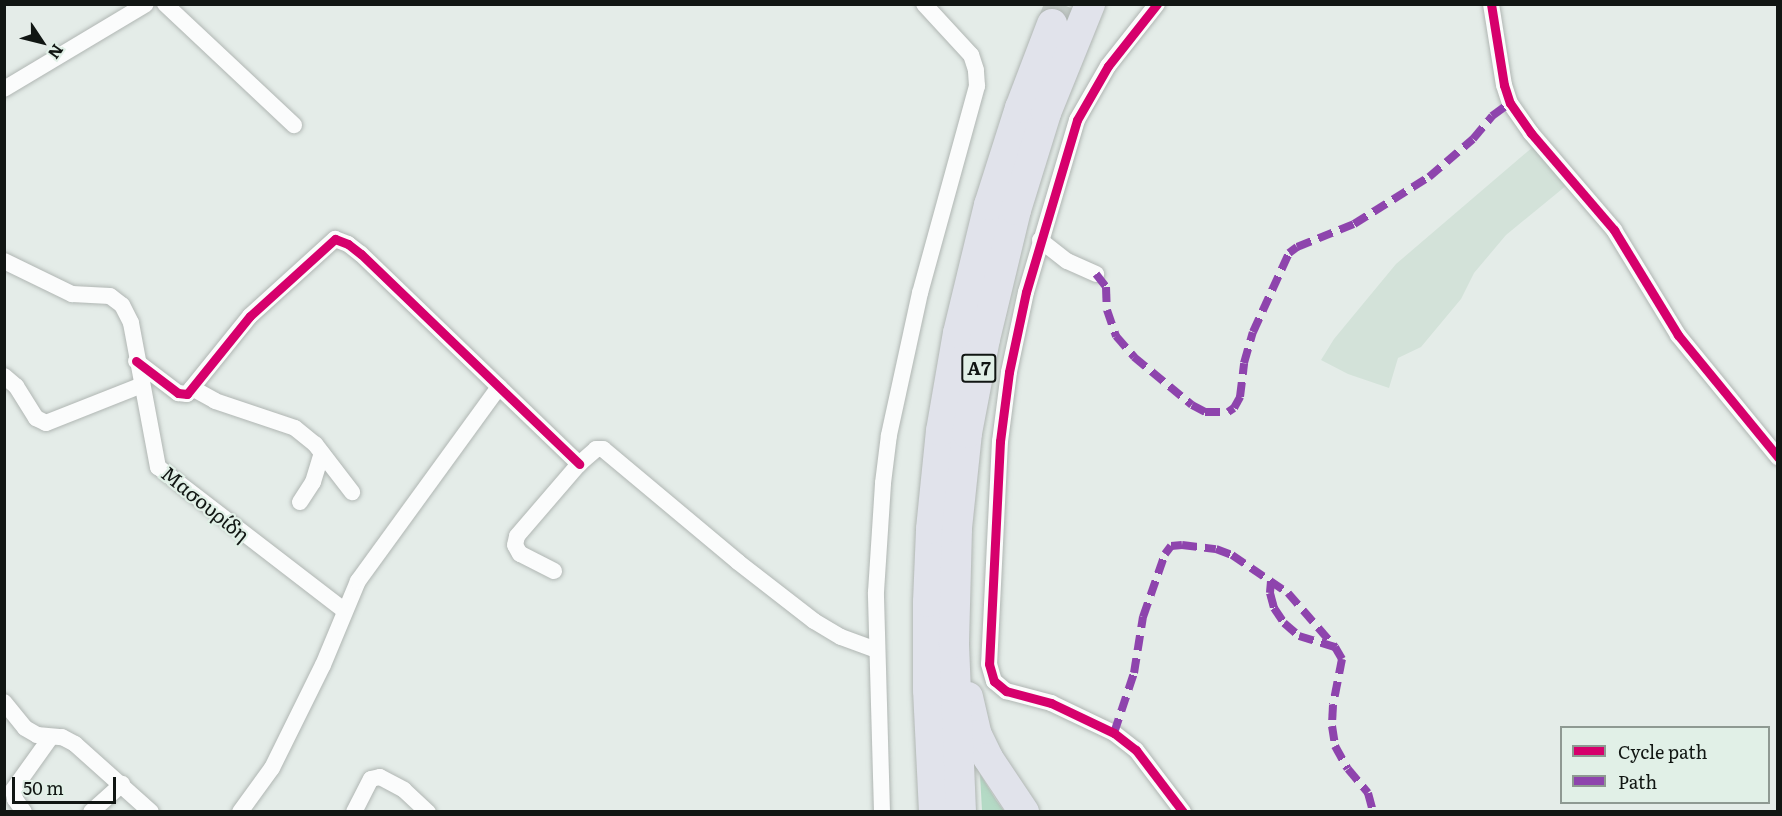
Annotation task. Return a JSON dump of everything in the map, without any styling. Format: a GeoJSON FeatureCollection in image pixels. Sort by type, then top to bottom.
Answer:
{"type":"FeatureCollection","features":[{"type":"Feature","properties":{"kind":"highway","name":"Α7"},"geometry":{"type":"LineString","coordinates":[[934,812],[927,644],[944,529],[1005,249],[1047,113],[1090,4]]}},
{"type":"Feature","properties":{"kind":"highway","name":"Α7"},"geometry":{"type":"LineString","coordinates":[[961,812],[954,643],[944,529],[935,476],[949,380],[972,273],[1004,156],[1052,24]]}},
{"type":"Feature","properties":{"kind":"highway"},"geometry":{"type":"LineString","coordinates":[[917,812],[922,583],[944,529]]}},
{"type":"Feature","properties":{"kind":"highway"},"geometry":{"type":"LineString","coordinates":[[944,529],[966,688],[977,735],[988,758],[1024,812]]}},
{"type":"Feature","properties":{"kind":"street"},"geometry":{"type":"LineString","coordinates":[[4,89],[146,4]]}},
{"type":"Feature","properties":{"kind":"street"},"geometry":{"type":"LineString","coordinates":[[165,4],[294,125]]}},
{"type":"Feature","properties":{"kind":"street"},"geometry":{"type":"LineString","coordinates":[[882,812],[876,650],[878,541],[891,423],[917,303],[977,86],[976,70],[971,55],[924,4]]}},
{"type":"Feature","properties":{"kind":"street"},"geometry":{"type":"LineString","coordinates":[[1157,4],[1108,66],[1086,101],[1071,136],[1040,240],[1013,347],[999,441],[989,658],[991,674],[999,686],[1013,693],[1071,711],[1114,733],[1136,750],[1183,812]]}},
{"type":"Feature","properties":{"kind":"street"},"geometry":{"type":"LineString","coordinates":[[1491,4],[1504,85],[1510,103],[1531,133],[1614,230],[1678,335],[1778,457]]}},
{"type":"Feature","properties":{"kind":"street"},"geometry":{"type":"LineString","coordinates":[[136,362],[181,394],[187,394],[256,310],[335,239],[348,243],[361,254],[579,464]]}},
{"type":"Feature","properties":{"kind":"street"},"geometry":{"type":"LineString","coordinates":[[1040,240],[1067,261],[1095,274]]}},
{"type":"Feature","properties":{"kind":"street","name":"Μασουρίδη"},"geometry":{"type":"LineString","coordinates":[[4,261],[72,294],[110,296],[117,301],[130,320],[136,362],[161,470],[344,610]]}},
{"type":"Feature","properties":{"kind":"street"},"geometry":{"type":"LineString","coordinates":[[4,376],[16,386],[36,418],[46,423],[141,385]]}},
{"type":"Feature","properties":{"kind":"street"},"geometry":{"type":"LineString","coordinates":[[240,812],[272,768],[323,664],[344,610],[370,563],[499,387]]}},
{"type":"Feature","properties":{"kind":"street"},"geometry":{"type":"LineString","coordinates":[[192,388],[215,401],[290,425],[312,441],[352,492]]}},
{"type":"Feature","properties":{"kind":"street"},"geometry":{"type":"LineString","coordinates":[[554,571],[520,554],[516,540],[579,464],[596,449],[603,449],[805,615],[841,637],[876,650]]}},
{"type":"Feature","properties":{"kind":"street"},"geometry":{"type":"LineString","coordinates":[[300,502],[313,482],[322,453]]}},
{"type":"Feature","properties":{"kind":"street"},"geometry":{"type":"LineString","coordinates":[[4,702],[25,728],[37,735],[62,737],[75,744],[151,812]]}},
{"type":"Feature","properties":{"kind":"street"},"geometry":{"type":"LineString","coordinates":[[24,812],[15,799],[13,790],[51,737]]}},
{"type":"Feature","properties":{"kind":"street"},"geometry":{"type":"LineString","coordinates":[[354,812],[370,779],[380,777],[405,790],[428,812]]}},
{"type":"Feature","properties":{"kind":"street"},"geometry":{"type":"LineString","coordinates":[[91,812],[122,784]]}},
{"type":"Feature","properties":{"kind":"shaded area"},"geometry":{"type":"Polygon","coordinates":[[[1534,146],[1567,185],[1506,235],[1474,273],[1461,299],[1421,347],[1398,358],[1389,388],[1348,374],[1321,360],[1334,339],[1396,264],[1534,146]]]}},
{"type":"Feature","properties":{"kind":"green space"},"geometry":{"type":"Polygon","coordinates":[[[980,774],[996,800],[1004,811],[982,811],[980,774]]]}},
{"type":"Feature","properties":{"kind":"tunnel"},"geometry":{"type":"LineString","coordinates":[[1052,24],[1060,4]]}},
{"type":"Feature","properties":{"kind":"marked path"},"geometry":{"type":"LineString","coordinates":[[1096,274],[1106,287],[1107,310],[1116,336],[1134,357],[1192,405],[1205,412],[1228,412],[1234,408],[1240,397],[1244,363],[1253,332],[1289,253],[1297,247],[1354,224],[1429,177],[1473,139],[1492,116],[1510,103]]}},
{"type":"Feature","properties":{"kind":"marked path"},"geometry":{"type":"LineString","coordinates":[[1114,733],[1134,673],[1143,617],[1165,554],[1171,546],[1216,549],[1232,555],[1288,593],[1335,647],[1342,659],[1333,705],[1332,726],[1335,746],[1348,769],[1368,793],[1373,812]]}},
{"type":"Feature","properties":{"kind":"marked path"},"geometry":{"type":"LineString","coordinates":[[1271,581],[1270,593],[1274,608],[1284,623],[1299,636],[1334,647]]}},
{"type":"Feature","properties":{"kind":"cycle path"},"geometry":{"type":"LineString","coordinates":[[1157,4],[1108,66],[1077,120],[1026,292],[1009,372],[1000,441],[989,664],[994,681],[1006,691],[1051,703],[1114,733],[1136,750],[1183,812]]}},
{"type":"Feature","properties":{"kind":"cycle path"},"geometry":{"type":"LineString","coordinates":[[1491,4],[1504,85],[1510,103],[1531,133],[1614,230],[1678,335],[1778,457]]}},
{"type":"Feature","properties":{"kind":"cycle path"},"geometry":{"type":"LineString","coordinates":[[136,361],[178,393],[187,394],[250,316],[335,239],[348,244],[361,254],[579,464]]}}]}
